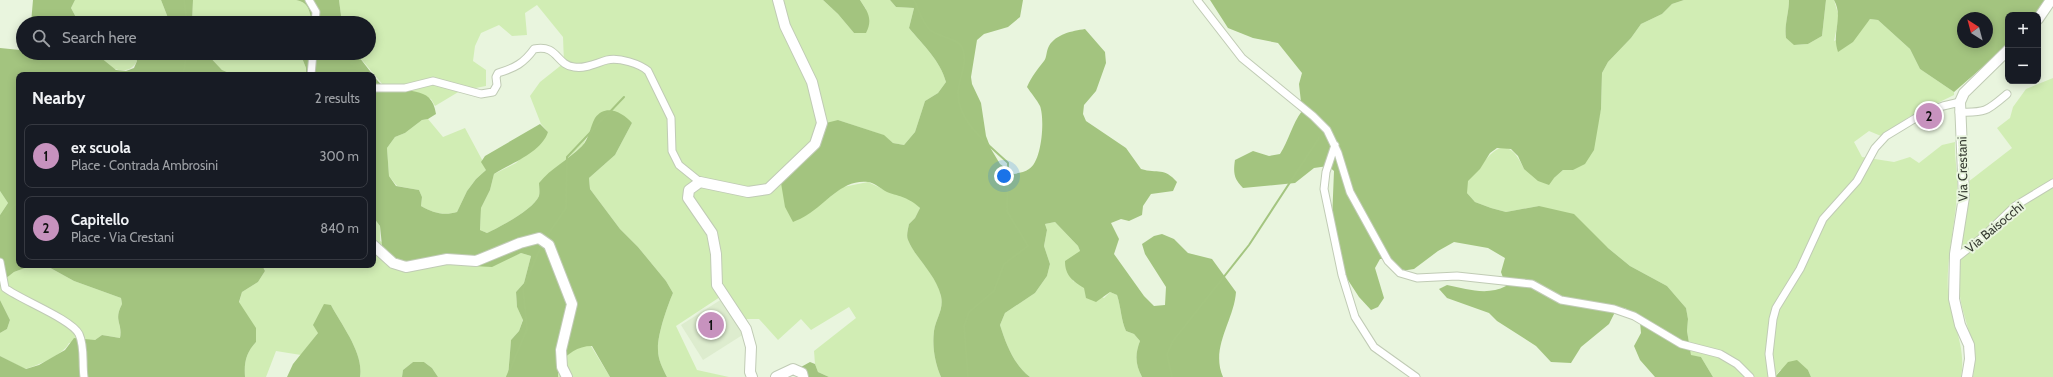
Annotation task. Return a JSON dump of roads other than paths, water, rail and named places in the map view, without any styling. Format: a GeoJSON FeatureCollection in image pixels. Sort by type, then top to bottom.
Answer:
{"type":"FeatureCollection","features":[{"type":"Feature","properties":{"kind":"street"},"geometry":{"type":"LineString","coordinates":[[309,0],[316,12],[316,16]]}},
{"type":"Feature","properties":{"kind":"street"},"geometry":{"type":"LineString","coordinates":[[376,88],[404,88],[433,81],[480,94],[493,92],[497,85],[496,77],[498,73],[517,67],[527,59],[534,49],[541,48],[549,49],[565,63],[573,67],[583,67],[615,59],[642,66],[648,71],[671,118],[672,151],[679,166],[700,182],[748,192],[768,189],[815,144],[822,123],[812,82],[785,26],[778,0]]}},
{"type":"Feature","properties":{"kind":"street"},"geometry":{"type":"LineString","coordinates":[[1197,0],[1242,58],[1324,126],[1335,145],[1350,192],[1388,261],[1400,273],[1417,278],[1457,276],[1537,285],[1560,300],[1614,310],[1634,316],[1681,344],[1715,352],[1724,356],[1750,377]]}},
{"type":"Feature","properties":{"kind":"street"},"geometry":{"type":"LineString","coordinates":[[2041,15],[2051,0]]}},
{"type":"Feature","properties":{"kind":"street","name":"Via Crestani"},"geometry":{"type":"LineString","coordinates":[[1967,377],[1970,359],[1969,345],[1960,325],[1954,299],[1955,259],[1964,197],[1959,112],[1960,102],[1964,92],[2005,53]]}},
{"type":"Feature","properties":{"kind":"street"},"geometry":{"type":"LineString","coordinates":[[311,72],[312,60]]}},
{"type":"Feature","properties":{"kind":"street"},"geometry":{"type":"LineString","coordinates":[[1959,112],[1980,113],[1988,110],[2007,94]]}},
{"type":"Feature","properties":{"kind":"street"},"geometry":{"type":"LineString","coordinates":[[1772,377],[1769,354],[1773,319],[1776,308],[1802,265],[1820,224],[1857,181],[1876,148],[1886,136],[1924,113],[1960,102]]}},
{"type":"Feature","properties":{"kind":"street"},"geometry":{"type":"LineString","coordinates":[[1335,145],[1326,172],[1324,189],[1342,275],[1355,317],[1374,347],[1416,377]]}},
{"type":"Feature","properties":{"kind":"street"},"geometry":{"type":"LineString","coordinates":[[700,182],[689,190],[688,198],[712,233],[718,285],[746,329],[751,347],[750,372],[752,377]]}},
{"type":"Feature","properties":{"kind":"street","name":"Via Baisocchi"},"geometry":{"type":"LineString","coordinates":[[1955,259],[1984,236],[2015,206],[2053,182]]}},
{"type":"Feature","properties":{"kind":"street"},"geometry":{"type":"LineString","coordinates":[[376,248],[393,263],[406,267],[447,260],[476,261],[520,243],[543,241],[572,304],[561,350],[562,367],[567,377]]}},
{"type":"Feature","properties":{"kind":"street"},"geometry":{"type":"LineString","coordinates":[[0,262],[5,288],[15,296],[51,313],[78,333],[83,348],[84,377]]}},
{"type":"Feature","properties":{"kind":"street"},"geometry":{"type":"LineString","coordinates":[[776,377],[793,369],[802,373],[803,377]]}},
{"type":"Feature","properties":{"kind":"waterway"},"geometry":{"type":"LineString","coordinates":[[184,0],[186,16]]}},
{"type":"Feature","properties":{"kind":"waterway"},"geometry":{"type":"LineString","coordinates":[[914,0],[923,20],[930,30],[960,44],[962,47],[964,53],[964,64],[958,92],[959,103],[968,123],[984,141],[1008,163],[1007,211],[1028,246],[1004,264],[994,291],[969,312],[964,326],[968,377]]}},
{"type":"Feature","properties":{"kind":"waterway"},"geometry":{"type":"LineString","coordinates":[[184,72],[186,60]]}},
{"type":"Feature","properties":{"kind":"waterway"},"geometry":{"type":"LineString","coordinates":[[545,239],[566,208],[567,157],[624,97]]}},
{"type":"Feature","properties":{"kind":"waterway"},"geometry":{"type":"LineString","coordinates":[[1172,377],[1167,354],[1173,341],[1249,245],[1319,138]]}},
{"type":"Feature","properties":{"kind":"waterway"},"geometry":{"type":"LineString","coordinates":[[0,219],[16,204]]}},
{"type":"Feature","properties":{"kind":"waterway"},"geometry":{"type":"LineString","coordinates":[[507,377],[527,329],[523,289],[542,244]]}},
{"type":"Feature","properties":{"kind":"place","name":"Capitello"},"geometry":{"type":"Point","coordinates":[1929,116]}},
{"type":"Feature","properties":{"kind":"place","name":"ex scuola"},"geometry":{"type":"Point","coordinates":[711,325]}}]}
